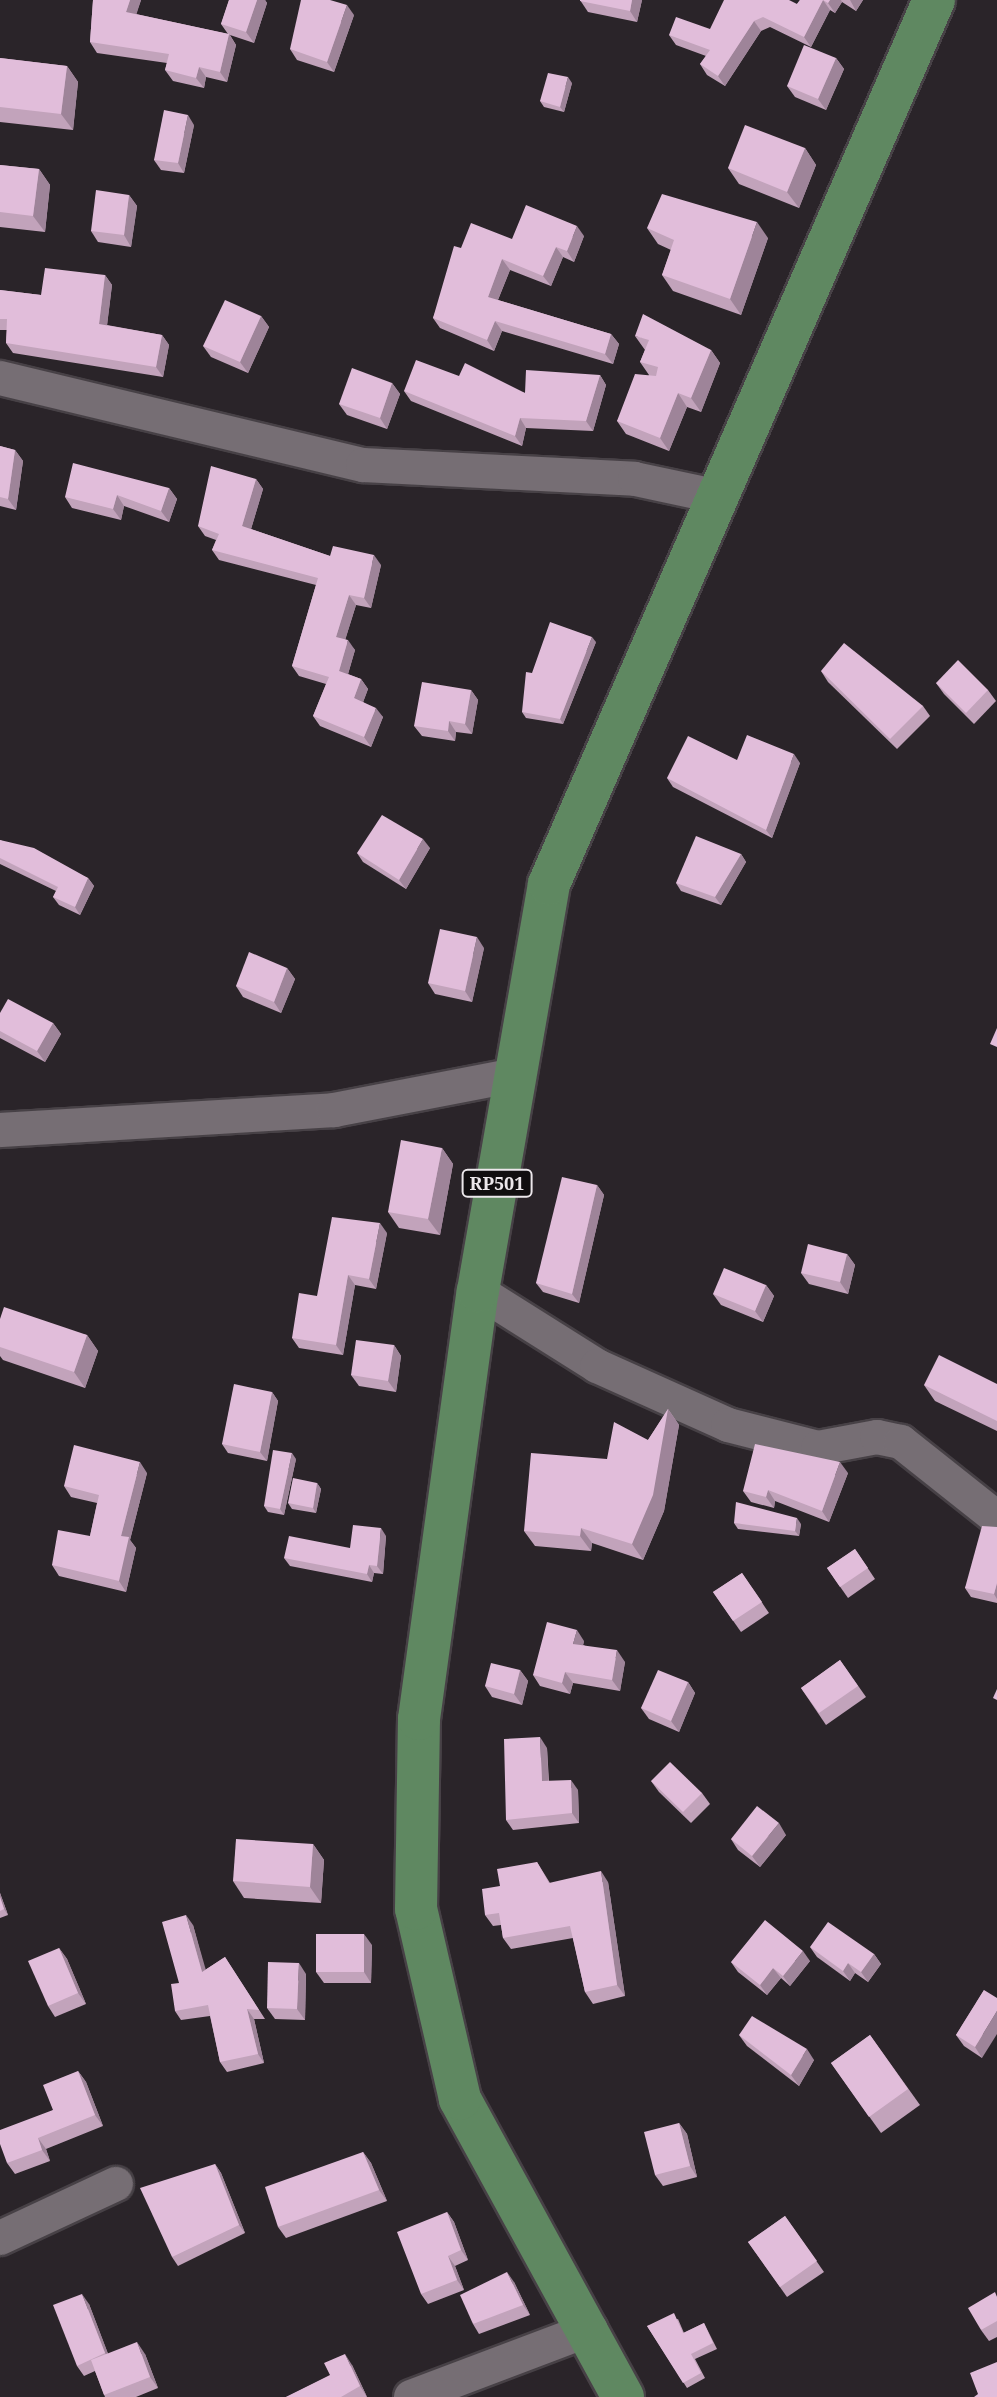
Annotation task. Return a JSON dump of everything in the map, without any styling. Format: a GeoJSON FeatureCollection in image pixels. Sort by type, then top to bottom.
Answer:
{"type":"FeatureCollection","features":[{"type":"Feature","properties":{"kind":"main road","name":"RP501"},"geometry":{"type":"LineString","coordinates":[[623,2397],[591,2329],[460,2099],[416,1909],[419,1719],[478,1291],[549,884],[714,496],[934,0]]}},
{"type":"Feature","properties":{"kind":"street"},"geometry":{"type":"LineString","coordinates":[[0,378],[363,465],[635,479],[714,496]]}},
{"type":"Feature","properties":{"kind":"street"},"geometry":{"type":"LineString","coordinates":[[0,1130],[334,1110],[516,1075]]}},
{"type":"Feature","properties":{"kind":"street"},"geometry":{"type":"LineString","coordinates":[[478,1291],[597,1366],[728,1425],[818,1448],[877,1437],[901,1442],[997,1518]]}},
{"type":"Feature","properties":{"kind":"street"},"geometry":{"type":"LineString","coordinates":[[0,2238],[116,2184]]}},
{"type":"Feature","properties":{"kind":"street"},"geometry":{"type":"LineString","coordinates":[[411,2397],[591,2329]]}},
{"type":"Feature","properties":{"kind":"building"},"geometry":{"type":"Polygon","coordinates":[[[93,0],[130,0],[126,12],[229,34],[220,72],[199,67],[196,78],[165,70],[169,54],[90,42],[93,0]]]}},
{"type":"Feature","properties":{"kind":"building"},"geometry":{"type":"Polygon","coordinates":[[[229,0],[257,0],[246,32],[221,24],[229,0]]]}},
{"type":"Feature","properties":{"kind":"building"},"geometry":{"type":"Polygon","coordinates":[[[301,0],[330,0],[347,5],[327,62],[290,49],[301,0]]]}},
{"type":"Feature","properties":{"kind":"building"},"geometry":{"type":"Polygon","coordinates":[[[580,0],[632,0],[630,11],[580,0]]]}},
{"type":"Feature","properties":{"kind":"building"},"geometry":{"type":"Polygon","coordinates":[[[724,0],[789,0],[797,4],[800,0],[823,0],[804,37],[763,17],[754,21],[718,76],[700,64],[710,50],[669,35],[676,17],[710,29],[724,0]]]}},
{"type":"Feature","properties":{"kind":"building"},"geometry":{"type":"Polygon","coordinates":[[[804,45],[836,58],[818,99],[787,86],[804,45]]]}},
{"type":"Feature","properties":{"kind":"building"},"geometry":{"type":"Polygon","coordinates":[[[0,58],[67,66],[61,114],[0,107],[0,58]]]}},
{"type":"Feature","properties":{"kind":"building"},"geometry":{"type":"Polygon","coordinates":[[[548,73],[568,77],[560,107],[540,101],[548,73]]]}},
{"type":"Feature","properties":{"kind":"building"},"geometry":{"type":"Polygon","coordinates":[[[164,110],[188,115],[178,163],[154,160],[164,110]]]}},
{"type":"Feature","properties":{"kind":"building"},"geometry":{"type":"Polygon","coordinates":[[[745,125],[805,148],[787,192],[728,168],[745,125]]]}},
{"type":"Feature","properties":{"kind":"building"},"geometry":{"type":"Polygon","coordinates":[[[0,165],[39,169],[33,216],[0,212],[0,165]]]}},
{"type":"Feature","properties":{"kind":"building"},"geometry":{"type":"Polygon","coordinates":[[[96,190],[129,195],[124,235],[91,231],[96,190]]]}},
{"type":"Feature","properties":{"kind":"building"},"geometry":{"type":"Polygon","coordinates":[[[662,194],[757,222],[730,299],[662,275],[674,240],[647,228],[662,194]]]}},
{"type":"Feature","properties":{"kind":"building"},"geometry":{"type":"Polygon","coordinates":[[[526,205],[577,226],[567,251],[556,247],[543,276],[502,259],[488,297],[611,334],[605,354],[495,321],[487,340],[433,318],[454,246],[461,248],[471,223],[512,239],[526,205]]]}},
{"type":"Feature","properties":{"kind":"building"},"geometry":{"type":"Polygon","coordinates":[[[45,268],[105,275],[99,324],[162,335],[156,367],[6,343],[7,319],[0,319],[0,290],[41,295],[45,268]]]}},
{"type":"Feature","properties":{"kind":"building"},"geometry":{"type":"Polygon","coordinates":[[[225,300],[261,316],[240,362],[203,346],[225,300]]]}},
{"type":"Feature","properties":{"kind":"building"},"geometry":{"type":"Polygon","coordinates":[[[643,314],[711,350],[691,398],[678,393],[660,438],[617,421],[635,374],[656,376],[658,367],[640,362],[649,340],[635,336],[643,314]]]}},
{"type":"Feature","properties":{"kind":"building"},"geometry":{"type":"Polygon","coordinates":[[[416,360],[459,376],[465,363],[525,393],[526,370],[600,375],[586,421],[520,418],[515,436],[404,391],[416,360]]]}},
{"type":"Feature","properties":{"kind":"building"},"geometry":{"type":"Polygon","coordinates":[[[352,368],[392,383],[380,418],[339,404],[352,368]]]}},
{"type":"Feature","properties":{"kind":"building"},"geometry":{"type":"Polygon","coordinates":[[[0,446],[15,450],[8,499],[0,497],[0,446]]]}},
{"type":"Feature","properties":{"kind":"building"},"geometry":{"type":"Polygon","coordinates":[[[73,463],[169,488],[161,511],[117,495],[113,509],[65,497],[73,463]]]}},
{"type":"Feature","properties":{"kind":"building"},"geometry":{"type":"Polygon","coordinates":[[[211,466],[256,479],[242,526],[330,556],[333,546],[374,555],[364,598],[349,595],[336,637],[348,640],[339,671],[361,679],[354,698],[376,708],[364,737],[313,716],[329,677],[292,666],[318,578],[212,550],[219,534],[198,526],[211,466]]]}},
{"type":"Feature","properties":{"kind":"building"},"geometry":{"type":"Polygon","coordinates":[[[550,622],[592,637],[560,719],[522,712],[526,672],[532,673],[550,622]]]}},
{"type":"Feature","properties":{"kind":"building"},"geometry":{"type":"Polygon","coordinates":[[[844,643],[923,706],[890,739],[821,671],[844,643]]]}},
{"type":"Feature","properties":{"kind":"building"},"geometry":{"type":"Polygon","coordinates":[[[958,660],[988,690],[966,713],[936,683],[958,660]]]}},
{"type":"Feature","properties":{"kind":"building"},"geometry":{"type":"Polygon","coordinates":[[[422,682],[471,690],[465,724],[449,721],[448,731],[414,726],[422,682]]]}},
{"type":"Feature","properties":{"kind":"building"},"geometry":{"type":"Polygon","coordinates":[[[747,735],[794,754],[766,830],[667,778],[688,736],[737,760],[747,735]]]}},
{"type":"Feature","properties":{"kind":"building"},"geometry":{"type":"Polygon","coordinates":[[[382,815],[423,839],[399,880],[357,853],[382,815]]]}},
{"type":"Feature","properties":{"kind":"building"},"geometry":{"type":"Polygon","coordinates":[[[696,836],[741,854],[715,897],[676,883],[696,836]]]}},
{"type":"Feature","properties":{"kind":"building"},"geometry":{"type":"Polygon","coordinates":[[[0,840],[34,848],[88,878],[75,907],[53,897],[58,887],[0,858],[0,840]]]}},
{"type":"Feature","properties":{"kind":"building"},"geometry":{"type":"Polygon","coordinates":[[[440,929],[477,937],[465,991],[428,983],[440,929]]]}},
{"type":"Feature","properties":{"kind":"building"},"geometry":{"type":"Polygon","coordinates":[[[249,952],[287,968],[274,1002],[236,986],[249,952]]]}},
{"type":"Feature","properties":{"kind":"building"},"geometry":{"type":"Polygon","coordinates":[[[8,999],[53,1023],[37,1051],[0,1031],[0,1013],[8,999]]]}},
{"type":"Feature","properties":{"kind":"building"},"geometry":{"type":"Polygon","coordinates":[[[997,1028],[997,1047],[990,1044],[997,1028]]]}},
{"type":"Feature","properties":{"kind":"building"},"geometry":{"type":"Polygon","coordinates":[[[401,1140],[442,1148],[428,1219],[388,1212],[401,1140]]]}},
{"type":"Feature","properties":{"kind":"building"},"geometry":{"type":"Polygon","coordinates":[[[562,1177],[597,1185],[572,1294],[536,1283],[562,1177]]]}},
{"type":"Feature","properties":{"kind":"building"},"geometry":{"type":"Polygon","coordinates":[[[332,1217],[380,1223],[369,1279],[348,1275],[336,1345],[292,1338],[299,1293],[317,1296],[332,1217]]]}},
{"type":"Feature","properties":{"kind":"building"},"geometry":{"type":"Polygon","coordinates":[[[808,1244],[847,1254],[840,1282],[801,1273],[808,1244]]]}},
{"type":"Feature","properties":{"kind":"building"},"geometry":{"type":"Polygon","coordinates":[[[724,1268],[766,1285],[755,1311],[713,1294],[724,1268]]]}},
{"type":"Feature","properties":{"kind":"building"},"geometry":{"type":"Polygon","coordinates":[[[4,1307],[87,1335],[74,1372],[0,1347],[0,1319],[4,1307]]]}},
{"type":"Feature","properties":{"kind":"building"},"geometry":{"type":"Polygon","coordinates":[[[356,1340],[394,1345],[388,1381],[351,1375],[356,1340]]]}},
{"type":"Feature","properties":{"kind":"building"},"geometry":{"type":"Polygon","coordinates":[[[939,1355],[997,1384],[997,1421],[924,1385],[939,1355]]]}},
{"type":"Feature","properties":{"kind":"building"},"geometry":{"type":"Polygon","coordinates":[[[234,1384],[272,1392],[260,1452],[222,1444],[234,1384]]]}},
{"type":"Feature","properties":{"kind":"building"},"geometry":{"type":"Polygon","coordinates":[[[668,1409],[653,1495],[632,1544],[581,1528],[580,1536],[524,1531],[531,1453],[607,1459],[614,1422],[648,1440],[668,1409]]]}},
{"type":"Feature","properties":{"kind":"building"},"geometry":{"type":"Polygon","coordinates":[[[755,1444],[840,1462],[822,1511],[768,1490],[766,1497],[743,1491],[755,1444]]]}},
{"type":"Feature","properties":{"kind":"building"},"geometry":{"type":"Polygon","coordinates":[[[74,1445],[140,1462],[121,1536],[129,1537],[119,1581],[52,1565],[58,1530],[90,1536],[99,1495],[64,1486],[74,1445]]]}},
{"type":"Feature","properties":{"kind":"building"},"geometry":{"type":"Polygon","coordinates":[[[273,1450],[292,1453],[280,1509],[264,1506],[273,1450]]]}},
{"type":"Feature","properties":{"kind":"building"},"geometry":{"type":"Polygon","coordinates":[[[293,1478],[317,1483],[313,1508],[288,1503],[293,1478]]]}},
{"type":"Feature","properties":{"kind":"building"},"geometry":{"type":"Polygon","coordinates":[[[736,1502],[797,1518],[795,1531],[734,1523],[736,1502]]]}},
{"type":"Feature","properties":{"kind":"building"},"geometry":{"type":"Polygon","coordinates":[[[353,1525],[381,1528],[377,1566],[369,1565],[367,1574],[284,1558],[289,1536],[350,1548],[353,1525]]]}},
{"type":"Feature","properties":{"kind":"building"},"geometry":{"type":"Polygon","coordinates":[[[982,1526],[997,1527],[997,1583],[994,1594],[965,1588],[982,1526]]]}},
{"type":"Feature","properties":{"kind":"building"},"geometry":{"type":"Polygon","coordinates":[[[855,1549],[868,1568],[840,1587],[827,1568],[855,1549]]]}},
{"type":"Feature","properties":{"kind":"building"},"geometry":{"type":"Polygon","coordinates":[[[742,1573],[762,1602],[733,1621],[713,1592],[742,1573]]]}},
{"type":"Feature","properties":{"kind":"building"},"geometry":{"type":"Polygon","coordinates":[[[547,1622],[577,1630],[573,1644],[617,1650],[612,1680],[565,1672],[562,1683],[533,1675],[547,1622]]]}},
{"type":"Feature","properties":{"kind":"building"},"geometry":{"type":"Polygon","coordinates":[[[840,1660],[858,1686],[819,1713],[801,1688],[840,1660]]]}},
{"type":"Feature","properties":{"kind":"building"},"geometry":{"type":"Polygon","coordinates":[[[491,1663],[520,1670],[514,1694],[485,1686],[491,1663]]]}},
{"type":"Feature","properties":{"kind":"building"},"geometry":{"type":"Polygon","coordinates":[[[658,1670],[688,1682],[671,1721],[641,1708],[658,1670]]]}},
{"type":"Feature","properties":{"kind":"building"},"geometry":{"type":"Polygon","coordinates":[[[540,1737],[542,1781],[571,1780],[572,1813],[506,1820],[504,1739],[540,1737]]]}},
{"type":"Feature","properties":{"kind":"building"},"geometry":{"type":"Polygon","coordinates":[[[670,1762],[702,1793],[683,1812],[651,1781],[670,1762]]]}},
{"type":"Feature","properties":{"kind":"building"},"geometry":{"type":"Polygon","coordinates":[[[757,1806],[779,1823],[752,1856],[731,1839],[757,1806]]]}},
{"type":"Feature","properties":{"kind":"building"},"geometry":{"type":"Polygon","coordinates":[[[236,1839],[313,1844],[310,1887],[233,1881],[236,1839]]]}},
{"type":"Feature","properties":{"kind":"building"},"geometry":{"type":"Polygon","coordinates":[[[537,1862],[549,1883],[601,1871],[617,1985],[585,1992],[570,1926],[503,1938],[499,1913],[485,1915],[482,1889],[500,1886],[497,1869],[537,1862]]]}},
{"type":"Feature","properties":{"kind":"building"},"geometry":{"type":"Polygon","coordinates":[[[186,1915],[202,1972],[225,1957],[259,2010],[247,2009],[258,2054],[220,2062],[208,2005],[175,2011],[171,1984],[179,1983],[162,1922],[186,1915]]]}},
{"type":"Feature","properties":{"kind":"building"},"geometry":{"type":"Polygon","coordinates":[[[765,1920],[803,1951],[783,1976],[773,1968],[760,1985],[731,1962],[765,1920]]]}},
{"type":"Feature","properties":{"kind":"building"},"geometry":{"type":"Polygon","coordinates":[[[828,1922],[874,1954],[861,1972],[848,1963],[843,1971],[810,1947],[828,1922]]]}},
{"type":"Feature","properties":{"kind":"building"},"geometry":{"type":"Polygon","coordinates":[[[316,1934],[364,1934],[364,1972],[316,1972],[316,1934]]]}},
{"type":"Feature","properties":{"kind":"building"},"geometry":{"type":"Polygon","coordinates":[[[59,1948],[78,1993],[48,2006],[28,1961],[59,1948]]]}},
{"type":"Feature","properties":{"kind":"building"},"geometry":{"type":"Polygon","coordinates":[[[268,1962],[299,1963],[297,2009],[267,2008],[268,1962]]]}},
{"type":"Feature","properties":{"kind":"building"},"geometry":{"type":"Polygon","coordinates":[[[984,1990],[997,1998],[997,2011],[975,2047],[956,2035],[984,1990]]]}},
{"type":"Feature","properties":{"kind":"building"},"geometry":{"type":"Polygon","coordinates":[[[752,2016],[807,2049],[791,2075],[739,2035],[752,2016]]]}},
{"type":"Feature","properties":{"kind":"building"},"geometry":{"type":"Polygon","coordinates":[[[870,2035],[908,2089],[869,2117],[831,2063],[870,2035]]]}},
{"type":"Feature","properties":{"kind":"building"},"geometry":{"type":"Polygon","coordinates":[[[78,2071],[95,2115],[38,2138],[42,2150],[7,2163],[0,2144],[0,2130],[53,2110],[43,2085],[78,2071]]]}},
{"type":"Feature","properties":{"kind":"building"},"geometry":{"type":"Polygon","coordinates":[[[679,2123],[690,2166],[655,2175],[644,2132],[679,2123]]]}},
{"type":"Feature","properties":{"kind":"building"},"geometry":{"type":"Polygon","coordinates":[[[363,2152],[379,2190],[278,2227],[265,2187],[363,2152]]]}},
{"type":"Feature","properties":{"kind":"building"},"geometry":{"type":"Polygon","coordinates":[[[215,2164],[239,2225],[172,2257],[140,2188],[215,2164]]]}},
{"type":"Feature","properties":{"kind":"building"},"geometry":{"type":"Polygon","coordinates":[[[447,2212],[461,2250],[448,2256],[457,2280],[421,2294],[397,2232],[447,2212]]]}},
{"type":"Feature","properties":{"kind":"building"},"geometry":{"type":"Polygon","coordinates":[[[785,2216],[817,2261],[780,2287],[748,2242],[785,2216]]]}},
{"type":"Feature","properties":{"kind":"building"},"geometry":{"type":"Polygon","coordinates":[[[507,2272],[523,2305],[473,2324],[460,2295],[507,2272]]]}},
{"type":"Feature","properties":{"kind":"building"},"geometry":{"type":"Polygon","coordinates":[[[995,2292],[997,2321],[981,2330],[968,2308],[995,2292]]]}},
{"type":"Feature","properties":{"kind":"building"},"geometry":{"type":"Polygon","coordinates":[[[82,2294],[105,2353],[77,2366],[53,2305],[82,2294]]]}},
{"type":"Feature","properties":{"kind":"building"},"geometry":{"type":"Polygon","coordinates":[[[674,2313],[683,2333],[704,2323],[713,2343],[691,2354],[701,2373],[683,2383],[647,2326],[674,2313]]]}},
{"type":"Feature","properties":{"kind":"building"},"geometry":{"type":"Polygon","coordinates":[[[137,2342],[150,2377],[104,2395],[91,2360],[137,2342]]]}},
{"type":"Feature","properties":{"kind":"building"},"geometry":{"type":"Polygon","coordinates":[[[345,2354],[360,2386],[341,2397],[286,2397],[330,2375],[324,2363],[345,2354]]]}},
{"type":"Feature","properties":{"kind":"building"},"geometry":{"type":"Polygon","coordinates":[[[997,2362],[997,2397],[974,2397],[978,2394],[970,2373],[997,2362]]]}}]}
